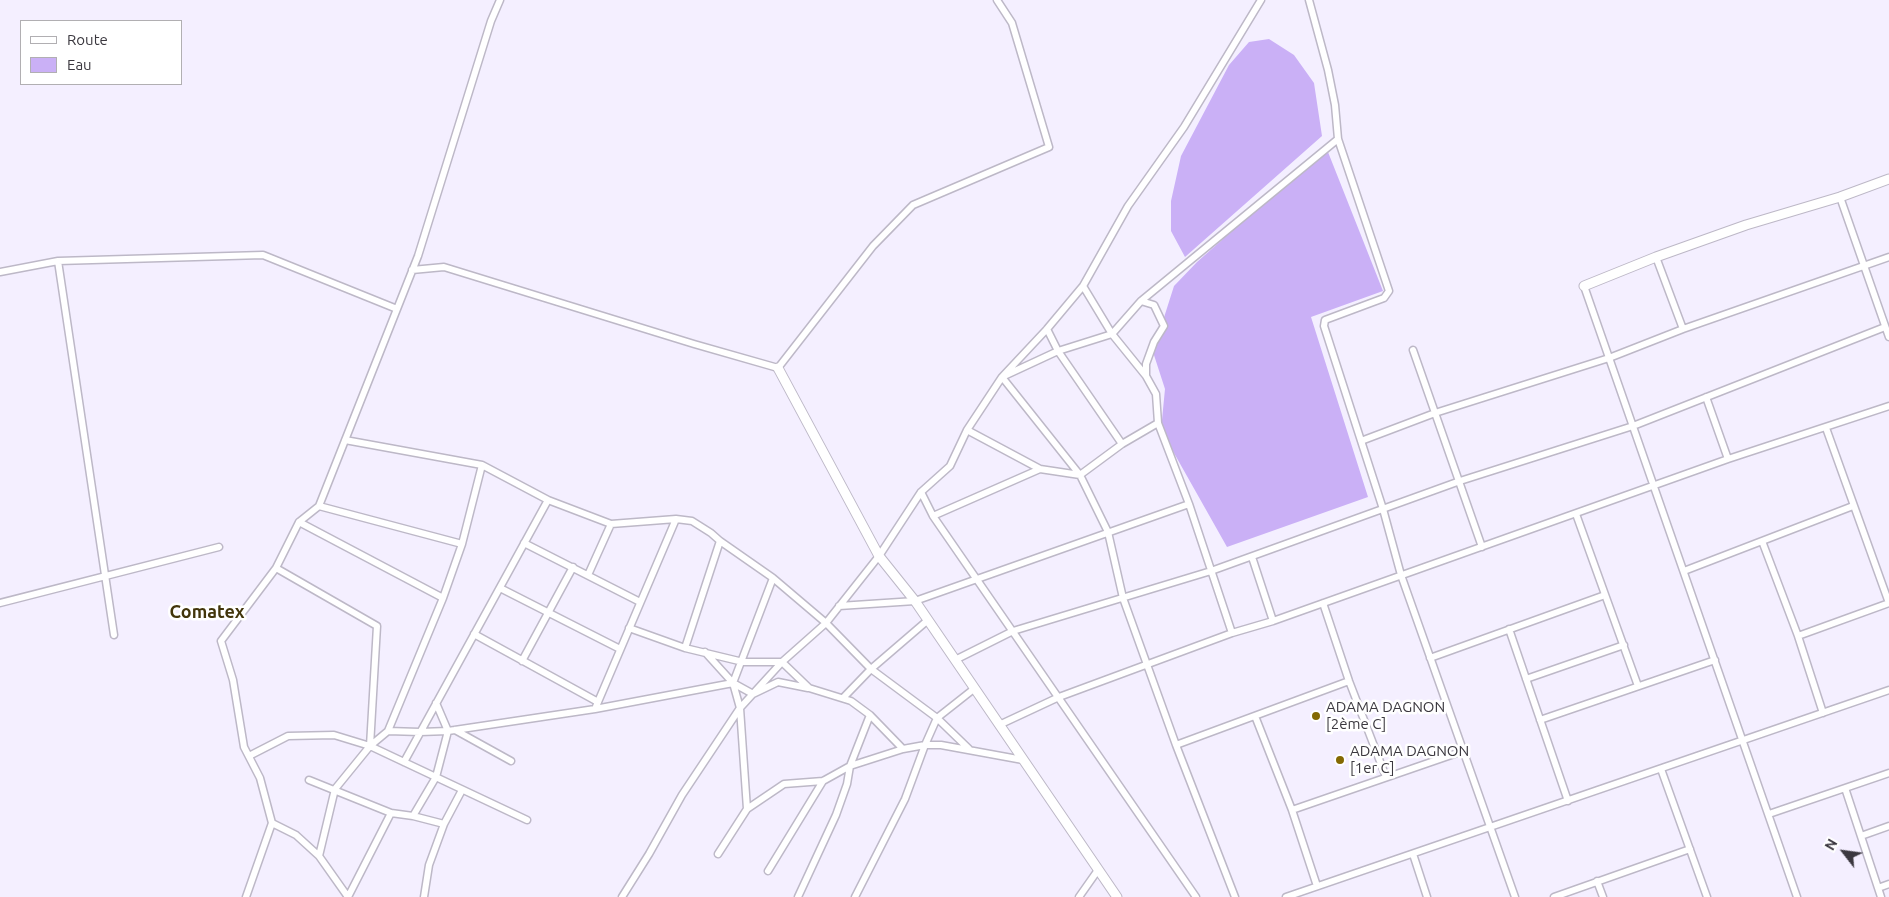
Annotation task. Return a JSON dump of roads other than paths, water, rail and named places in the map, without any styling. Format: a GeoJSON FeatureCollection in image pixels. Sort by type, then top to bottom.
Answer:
{"type":"FeatureCollection","features":[{"type":"Feature","properties":{"kind":"street"},"geometry":{"type":"LineString","coordinates":[[246,897],[272,823],[260,778],[244,747],[233,680],[221,641],[276,568],[298,522],[319,506],[412,270],[491,21],[500,0]]}},
{"type":"Feature","properties":{"kind":"street"},"geometry":{"type":"LineString","coordinates":[[778,368],[873,246],[913,205],[1050,148],[1012,23],[997,0]]}},
{"type":"Feature","properties":{"kind":"street"},"geometry":{"type":"LineString","coordinates":[[622,897],[682,795],[740,708],[782,662],[826,623],[878,556],[921,492],[950,466],[967,430],[1002,378],[1083,286],[1128,206],[1184,127],[1261,0]]}},
{"type":"Feature","properties":{"kind":"street"},"geometry":{"type":"LineString","coordinates":[[1309,0],[1328,70],[1335,105],[1338,138],[1388,291],[1384,298],[1325,320],[1324,326],[1383,509],[1401,575],[1515,897]]}},
{"type":"Feature","properties":{"kind":"street"},"geometry":{"type":"LineString","coordinates":[[1002,378],[1058,352],[1112,334],[1142,301],[1338,138]]}},
{"type":"Feature","properties":{"kind":"street"},"geometry":{"type":"LineString","coordinates":[[1798,897],[1584,286],[1656,257],[1746,225],[1840,197],[1889,179]]}},
{"type":"Feature","properties":{"kind":"street"},"geometry":{"type":"LineString","coordinates":[[1840,197],[1889,338]]}},
{"type":"Feature","properties":{"kind":"street"},"geometry":{"type":"LineString","coordinates":[[0,272],[58,262],[262,255],[397,309]]}},
{"type":"Feature","properties":{"kind":"street"},"geometry":{"type":"LineString","coordinates":[[1656,257],[1683,329]]}},
{"type":"Feature","properties":{"kind":"street"},"geometry":{"type":"LineString","coordinates":[[1361,441],[1435,412],[1609,358],[1683,329],[1889,257]]}},
{"type":"Feature","properties":{"kind":"street"},"geometry":{"type":"LineString","coordinates":[[58,262],[114,635]]}},
{"type":"Feature","properties":{"kind":"street"},"geometry":{"type":"LineString","coordinates":[[412,270],[444,267],[778,368],[878,556],[915,601],[1117,897]]}},
{"type":"Feature","properties":{"kind":"street"},"geometry":{"type":"LineString","coordinates":[[1083,286],[1112,334],[1146,376],[1156,394],[1158,424],[1189,504],[1232,633]]}},
{"type":"Feature","properties":{"kind":"street"},"geometry":{"type":"LineString","coordinates":[[1142,301],[1154,305],[1164,326],[1154,342],[1146,364],[1146,376]]}},
{"type":"Feature","properties":{"kind":"street"},"geometry":{"type":"LineString","coordinates":[[955,660],[1013,631],[1211,571],[1460,480],[1633,426],[1885,327]]}},
{"type":"Feature","properties":{"kind":"street"},"geometry":{"type":"LineString","coordinates":[[1047,329],[1058,352],[1122,444]]}},
{"type":"Feature","properties":{"kind":"street"},"geometry":{"type":"LineString","coordinates":[[1413,350],[1482,547]]}},
{"type":"Feature","properties":{"kind":"street"},"geometry":{"type":"LineString","coordinates":[[1002,378],[1080,475],[1108,532],[1123,598],[1176,745],[1235,897]]}},
{"type":"Feature","properties":{"kind":"street"},"geometry":{"type":"LineString","coordinates":[[1706,397],[1728,459]]}},
{"type":"Feature","properties":{"kind":"street"},"geometry":{"type":"LineString","coordinates":[[999,725],[1059,697],[1232,633],[1273,621],[1728,459],[1889,406]]}},
{"type":"Feature","properties":{"kind":"street"},"geometry":{"type":"LineString","coordinates":[[967,430],[1040,469],[1080,475],[1122,444],[1158,424]]}},
{"type":"Feature","properties":{"kind":"street"},"geometry":{"type":"LineString","coordinates":[[1798,636],[1889,603],[1826,428]]}},
{"type":"Feature","properties":{"kind":"street"},"geometry":{"type":"LineString","coordinates":[[345,440],[482,465],[548,500],[611,524],[676,519],[692,521],[711,532],[720,541],[773,578],[826,623],[871,669],[937,718],[969,749]]}},
{"type":"Feature","properties":{"kind":"street"},"geometry":{"type":"LineString","coordinates":[[319,856],[335,790],[370,746],[388,731],[443,598],[462,544],[482,465]]}},
{"type":"Feature","properties":{"kind":"street"},"geometry":{"type":"LineString","coordinates":[[933,516],[1040,469]]}},
{"type":"Feature","properties":{"kind":"street"},"geometry":{"type":"LineString","coordinates":[[921,492],[933,516],[1196,897]]}},
{"type":"Feature","properties":{"kind":"street"},"geometry":{"type":"LineString","coordinates":[[404,762],[548,500]]}},
{"type":"Feature","properties":{"kind":"street"},"geometry":{"type":"LineString","coordinates":[[839,606],[915,601],[1189,504]]}},
{"type":"Feature","properties":{"kind":"street"},"geometry":{"type":"LineString","coordinates":[[319,506],[462,544]]}},
{"type":"Feature","properties":{"kind":"street"},"geometry":{"type":"LineString","coordinates":[[1684,571],[1853,506]]}},
{"type":"Feature","properties":{"kind":"street"},"geometry":{"type":"LineString","coordinates":[[1576,514],[1638,686]]}},
{"type":"Feature","properties":{"kind":"street"},"geometry":{"type":"LineString","coordinates":[[596,706],[676,519]]}},
{"type":"Feature","properties":{"kind":"street"},"geometry":{"type":"LineString","coordinates":[[298,522],[443,598]]}},
{"type":"Feature","properties":{"kind":"street"},"geometry":{"type":"LineString","coordinates":[[588,575],[611,524]]}},
{"type":"Feature","properties":{"kind":"street"},"geometry":{"type":"LineString","coordinates":[[685,648],[720,541]]}},
{"type":"Feature","properties":{"kind":"street"},"geometry":{"type":"LineString","coordinates":[[1762,541],[1798,636],[1823,713]]}},
{"type":"Feature","properties":{"kind":"street"},"geometry":{"type":"LineString","coordinates":[[524,543],[640,602]]}},
{"type":"Feature","properties":{"kind":"street"},"geometry":{"type":"LineString","coordinates":[[0,603],[219,547]]}},
{"type":"Feature","properties":{"kind":"street"},"geometry":{"type":"LineString","coordinates":[[1252,557],[1273,621]]}},
{"type":"Feature","properties":{"kind":"street"},"geometry":{"type":"LineString","coordinates":[[522,661],[573,567]]}},
{"type":"Feature","properties":{"kind":"street"},"geometry":{"type":"LineString","coordinates":[[276,568],[378,626],[370,746]]}},
{"type":"Feature","properties":{"kind":"street"},"geometry":{"type":"LineString","coordinates":[[747,809],[740,708],[733,683],[743,662],[773,578]]}},
{"type":"Feature","properties":{"kind":"street"},"geometry":{"type":"LineString","coordinates":[[500,588],[620,649]]}},
{"type":"Feature","properties":{"kind":"street"},"geometry":{"type":"LineString","coordinates":[[1430,658],[1606,595]]}},
{"type":"Feature","properties":{"kind":"street"},"geometry":{"type":"LineString","coordinates":[[1323,603],[1349,681],[1386,777]]}},
{"type":"Feature","properties":{"kind":"street"},"geometry":{"type":"LineString","coordinates":[[843,698],[871,669],[928,620]]}},
{"type":"Feature","properties":{"kind":"street"},"geometry":{"type":"LineString","coordinates":[[629,628],[685,648],[743,662],[782,662],[809,688]]}},
{"type":"Feature","properties":{"kind":"street"},"geometry":{"type":"LineString","coordinates":[[1509,629],[1568,800]]}},
{"type":"Feature","properties":{"kind":"street"},"geometry":{"type":"LineString","coordinates":[[474,634],[596,706]]}},
{"type":"Feature","properties":{"kind":"street"},"geometry":{"type":"LineString","coordinates":[[1526,679],[1624,646]]}},
{"type":"Feature","properties":{"kind":"street"},"geometry":{"type":"LineString","coordinates":[[703,651],[733,683],[752,694]]}},
{"type":"Feature","properties":{"kind":"street"},"geometry":{"type":"LineString","coordinates":[[1540,720],[1715,660]]}},
{"type":"Feature","properties":{"kind":"street"},"geometry":{"type":"LineString","coordinates":[[1176,745],[1349,681]]}},
{"type":"Feature","properties":{"kind":"street"},"geometry":{"type":"LineString","coordinates":[[752,694],[778,682],[809,688],[843,698],[851,701],[870,715],[903,749]]}},
{"type":"Feature","properties":{"kind":"street"},"geometry":{"type":"LineString","coordinates":[[388,731],[448,731],[733,683]]}},
{"type":"Feature","properties":{"kind":"street"},"geometry":{"type":"LineString","coordinates":[[855,897],[905,799],[937,718],[974,688]]}},
{"type":"Feature","properties":{"kind":"street"},"geometry":{"type":"LineString","coordinates":[[1286,897],[1889,690]]}},
{"type":"Feature","properties":{"kind":"street"},"geometry":{"type":"LineString","coordinates":[[413,816],[436,777],[448,731],[436,703]]}},
{"type":"Feature","properties":{"kind":"street"},"geometry":{"type":"LineString","coordinates":[[798,897],[836,816],[850,766],[870,715]]}},
{"type":"Feature","properties":{"kind":"street"},"geometry":{"type":"LineString","coordinates":[[1255,716],[1292,810],[1317,886]]}},
{"type":"Feature","properties":{"kind":"street"},"geometry":{"type":"LineString","coordinates":[[455,730],[511,761]]}},
{"type":"Feature","properties":{"kind":"street"},"geometry":{"type":"LineString","coordinates":[[249,756],[288,736],[334,735],[370,746],[527,820]]}},
{"type":"Feature","properties":{"kind":"street"},"geometry":{"type":"LineString","coordinates":[[718,854],[747,809],[784,784],[823,781],[850,766],[903,749],[925,745],[969,749],[1024,760]]}},
{"type":"Feature","properties":{"kind":"street"},"geometry":{"type":"LineString","coordinates":[[1292,810],[1463,752]]}},
{"type":"Feature","properties":{"kind":"street"},"geometry":{"type":"LineString","coordinates":[[1661,769],[1707,897]]}},
{"type":"Feature","properties":{"kind":"street"},"geometry":{"type":"LineString","coordinates":[[1769,814],[1889,773]]}},
{"type":"Feature","properties":{"kind":"street"},"geometry":{"type":"LineString","coordinates":[[309,780],[391,812],[444,824]]}},
{"type":"Feature","properties":{"kind":"street"},"geometry":{"type":"LineString","coordinates":[[768,871],[823,781]]}},
{"type":"Feature","properties":{"kind":"street"},"geometry":{"type":"LineString","coordinates":[[1845,788],[1881,897]]}},
{"type":"Feature","properties":{"kind":"street"},"geometry":{"type":"LineString","coordinates":[[424,897],[430,864],[444,824],[462,790]]}},
{"type":"Feature","properties":{"kind":"street"},"geometry":{"type":"LineString","coordinates":[[272,823],[296,835],[319,856],[348,897],[391,812]]}},
{"type":"Feature","properties":{"kind":"street"},"geometry":{"type":"LineString","coordinates":[[1861,836],[1889,826]]}},
{"type":"Feature","properties":{"kind":"street"},"geometry":{"type":"LineString","coordinates":[[1554,897],[1690,849]]}},
{"type":"Feature","properties":{"kind":"street"},"geometry":{"type":"LineString","coordinates":[[1413,854],[1427,897]]}},
{"type":"Feature","properties":{"kind":"street"},"geometry":{"type":"LineString","coordinates":[[1079,897],[1098,870]]}},
{"type":"Feature","properties":{"kind":"street"},"geometry":{"type":"LineString","coordinates":[[1598,881],[1602,897]]}},
{"type":"Feature","properties":{"kind":"street"},"geometry":{"type":"LineString","coordinates":[[1878,888],[1889,884]]}},
{"type":"Feature","properties":{"kind":"water"},"geometry":{"type":"Polygon","coordinates":[[[1269,39],[1294,55],[1314,83],[1322,136],[1185,257],[1171,231],[1171,201],[1181,156],[1229,65],[1249,42],[1269,39]]]}},
{"type":"Feature","properties":{"kind":"water"},"geometry":{"type":"Polygon","coordinates":[[[1328,152],[1383,291],[1311,317],[1368,497],[1227,547],[1161,430],[1165,389],[1153,352],[1174,286],[1197,262],[1283,186],[1328,152]]]}},
{"type":"Feature","properties":{"kind":"place","name":"ADAMA DAGNON [2ème C]"},"geometry":{"type":"Point","coordinates":[1316,716]}},
{"type":"Feature","properties":{"kind":"place","name":"ADAMA DAGNON [1er C]"},"geometry":{"type":"Point","coordinates":[1340,760]}},
{"type":"Feature","properties":{"kind":"district","name":"Comatex"},"geometry":{"type":"Point","coordinates":[207,612]}}]}
